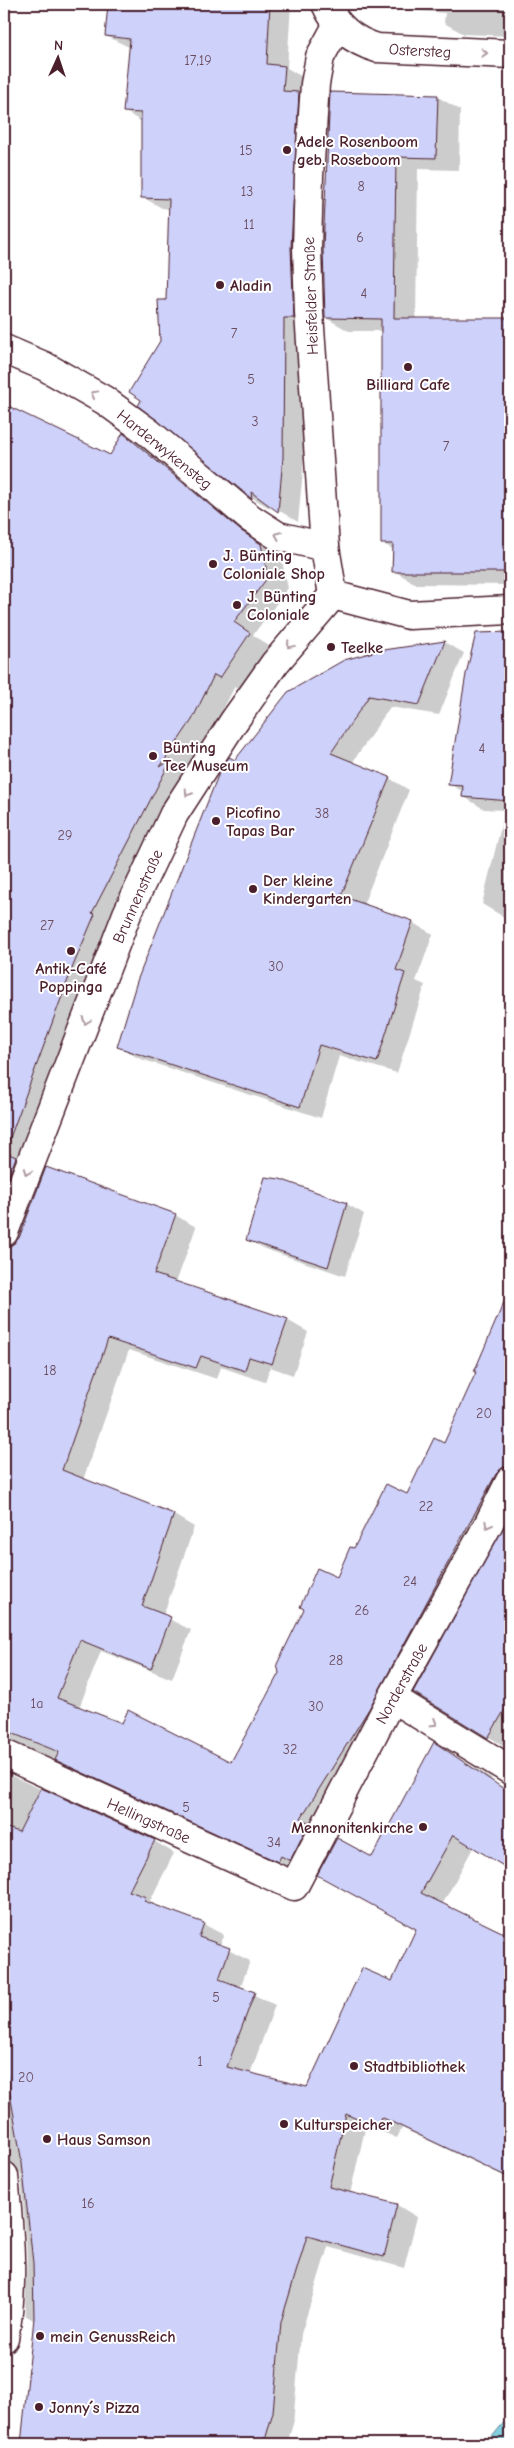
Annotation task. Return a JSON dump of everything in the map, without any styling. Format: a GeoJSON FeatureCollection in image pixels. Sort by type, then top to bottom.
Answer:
{"type":"FeatureCollection","features":[{"type":"Feature","properties":{"kind":"street","name":"Ostersteg"},"geometry":{"type":"LineString","coordinates":[[332,14],[354,39],[377,48],[510,54]]}},
{"type":"Feature","properties":{"kind":"street","name":"Heisfelder Straße"},"geometry":{"type":"LineString","coordinates":[[332,14],[314,84],[308,176],[309,313],[325,547],[333,595]]}},
{"type":"Feature","properties":{"kind":"street","name":"Harderwykensteg"},"geometry":{"type":"LineString","coordinates":[[4,349],[44,366],[104,400],[148,432],[250,518],[278,536],[325,547]]}},
{"type":"Feature","properties":{"kind":"street"},"geometry":{"type":"LineString","coordinates":[[333,595],[409,614],[510,610]]}},
{"type":"Feature","properties":{"kind":"street","name":"Brunnenstraße"},"geometry":{"type":"LineString","coordinates":[[4,1232],[9,1205],[127,914],[174,814],[234,721],[275,663],[333,595]]}},
{"type":"Feature","properties":{"kind":"street","name":"Norderstraße"},"geometry":{"type":"LineString","coordinates":[[294,1886],[392,1698],[488,1525],[510,1481]]}},
{"type":"Feature","properties":{"kind":"street"},"geometry":{"type":"LineString","coordinates":[[392,1698],[510,1770]]}},
{"type":"Feature","properties":{"kind":"street","name":"Hellingstraße"},"geometry":{"type":"LineString","coordinates":[[4,1754],[294,1886]]}},
{"type":"Feature","properties":{"kind":"street"},"geometry":{"type":"LineString","coordinates":[[4,2176],[10,2269],[8,2310],[4,2338]]}},
{"type":"Feature","properties":{"kind":"water"},"geometry":{"type":"Polygon","coordinates":[[[510,2415],[510,2444],[486,2444],[510,2415]]]}},
{"type":"Feature","properties":{"kind":"building"},"geometry":{"type":"Polygon","coordinates":[[[108,4],[270,4],[267,64],[285,66],[283,91],[299,92],[291,248],[294,318],[284,318],[283,458],[278,512],[251,492],[252,499],[138,406],[141,400],[129,392],[160,341],[158,300],[166,300],[169,199],[141,198],[141,113],[123,112],[130,39],[105,36],[108,4]]]}},
{"type":"Feature","properties":{"kind":"building"},"geometry":{"type":"Polygon","coordinates":[[[330,92],[438,95],[436,158],[396,157],[394,318],[510,318],[510,572],[392,572],[393,544],[381,544],[381,319],[325,318],[323,248],[330,92]]]}},
{"type":"Feature","properties":{"kind":"building"},"geometry":{"type":"Polygon","coordinates":[[[4,404],[110,455],[123,433],[240,530],[261,544],[268,577],[234,622],[250,633],[220,678],[214,675],[192,720],[160,767],[171,760],[92,913],[95,914],[73,966],[7,1146],[4,1146],[4,404]]]}},
{"type":"Feature","properties":{"kind":"building"},"geometry":{"type":"Polygon","coordinates":[[[510,632],[510,801],[462,797],[463,786],[448,785],[466,674],[476,633],[510,632]]]}},
{"type":"Feature","properties":{"kind":"building"},"geometry":{"type":"Polygon","coordinates":[[[445,641],[419,705],[369,696],[331,753],[390,777],[341,896],[413,921],[396,970],[405,973],[377,1062],[319,1045],[300,1107],[117,1047],[137,981],[219,773],[229,757],[235,760],[288,692],[344,660],[377,651],[445,641]]]}},
{"type":"Feature","properties":{"kind":"building"},"geometry":{"type":"Polygon","coordinates":[[[4,1152],[16,1157],[4,1189],[4,1152]]]}},
{"type":"Feature","properties":{"kind":"building"},"geometry":{"type":"Polygon","coordinates":[[[46,1167],[176,1214],[154,1274],[288,1319],[272,1364],[249,1357],[245,1371],[201,1356],[196,1368],[108,1339],[62,1470],[174,1514],[142,1606],[171,1617],[151,1669],[80,1640],[57,1698],[122,1723],[128,1710],[231,1762],[279,1673],[277,1664],[304,1609],[300,1607],[317,1568],[337,1577],[350,1547],[354,1548],[386,1484],[407,1494],[434,1438],[444,1443],[476,1372],[474,1372],[510,1288],[510,1466],[502,1468],[496,1474],[369,1709],[301,1818],[309,1823],[290,1861],[281,1856],[278,1862],[55,1760],[59,1752],[4,1730],[4,1247],[13,1244],[19,1238],[46,1167]]]}},
{"type":"Feature","properties":{"kind":"building"},"geometry":{"type":"Polygon","coordinates":[[[265,1177],[280,1179],[347,1203],[328,1267],[246,1240],[265,1177]]]}},
{"type":"Feature","properties":{"kind":"building"},"geometry":{"type":"Polygon","coordinates":[[[510,1515],[510,1701],[488,1738],[413,1692],[510,1515]]]}},
{"type":"Feature","properties":{"kind":"building"},"geometry":{"type":"Polygon","coordinates":[[[434,1742],[510,1793],[510,1870],[453,1835],[421,1893],[510,1936],[510,2178],[381,2117],[376,2128],[346,2114],[329,2187],[397,2204],[384,2257],[307,2236],[281,2322],[273,2412],[264,2444],[21,2444],[34,2318],[33,2263],[22,2163],[4,2059],[4,1827],[19,1832],[41,1788],[155,1840],[129,1891],[146,1897],[144,1901],[204,1923],[199,1937],[230,1948],[219,1979],[255,1992],[227,2067],[307,2087],[362,1968],[392,1981],[416,1929],[317,1875],[337,1838],[372,1857],[434,1742]]]}},
{"type":"Feature","properties":{"kind":"place","name":"Adele Rosenboom geb. Roseboom"},"geometry":{"type":"Point","coordinates":[287,150]}},
{"type":"Feature","properties":{"kind":"place","name":"Aladin"},"geometry":{"type":"Point","coordinates":[220,285]}},
{"type":"Feature","properties":{"kind":"place","name":"Billiard Cafe"},"geometry":{"type":"Point","coordinates":[408,367]}},
{"type":"Feature","properties":{"kind":"place","name":"J. Bünting Coloniale Shop"},"geometry":{"type":"Point","coordinates":[213,564]}},
{"type":"Feature","properties":{"kind":"place","name":"J. Bünting Coloniale"},"geometry":{"type":"Point","coordinates":[237,605]}},
{"type":"Feature","properties":{"kind":"place","name":"Teelke"},"geometry":{"type":"Point","coordinates":[331,647]}},
{"type":"Feature","properties":{"kind":"place","name":"Bünting Tee Museum"},"geometry":{"type":"Point","coordinates":[153,756]}},
{"type":"Feature","properties":{"kind":"place","name":"Picofino Tapas Bar"},"geometry":{"type":"Point","coordinates":[216,821]}},
{"type":"Feature","properties":{"kind":"place","name":"Der kleine Kindergarten"},"geometry":{"type":"Point","coordinates":[253,889]}},
{"type":"Feature","properties":{"kind":"place","name":"Antik-Café Poppinga"},"geometry":{"type":"Point","coordinates":[71,951]}},
{"type":"Feature","properties":{"kind":"place","name":"Mennonitenkirche"},"geometry":{"type":"Point","coordinates":[423,1827]}},
{"type":"Feature","properties":{"kind":"place","name":"Stadtbibliothek"},"geometry":{"type":"Point","coordinates":[354,2066]}},
{"type":"Feature","properties":{"kind":"place","name":"Kulturspeicher"},"geometry":{"type":"Point","coordinates":[284,2124]}},
{"type":"Feature","properties":{"kind":"place","name":"Haus Samson"},"geometry":{"type":"Point","coordinates":[47,2139]}},
{"type":"Feature","properties":{"kind":"place","name":"mein GenussReich"},"geometry":{"type":"Point","coordinates":[40,2336]}},
{"type":"Feature","properties":{"kind":"place","name":"Jonny´s Pizza"},"geometry":{"type":"Point","coordinates":[39,2407]}}]}
